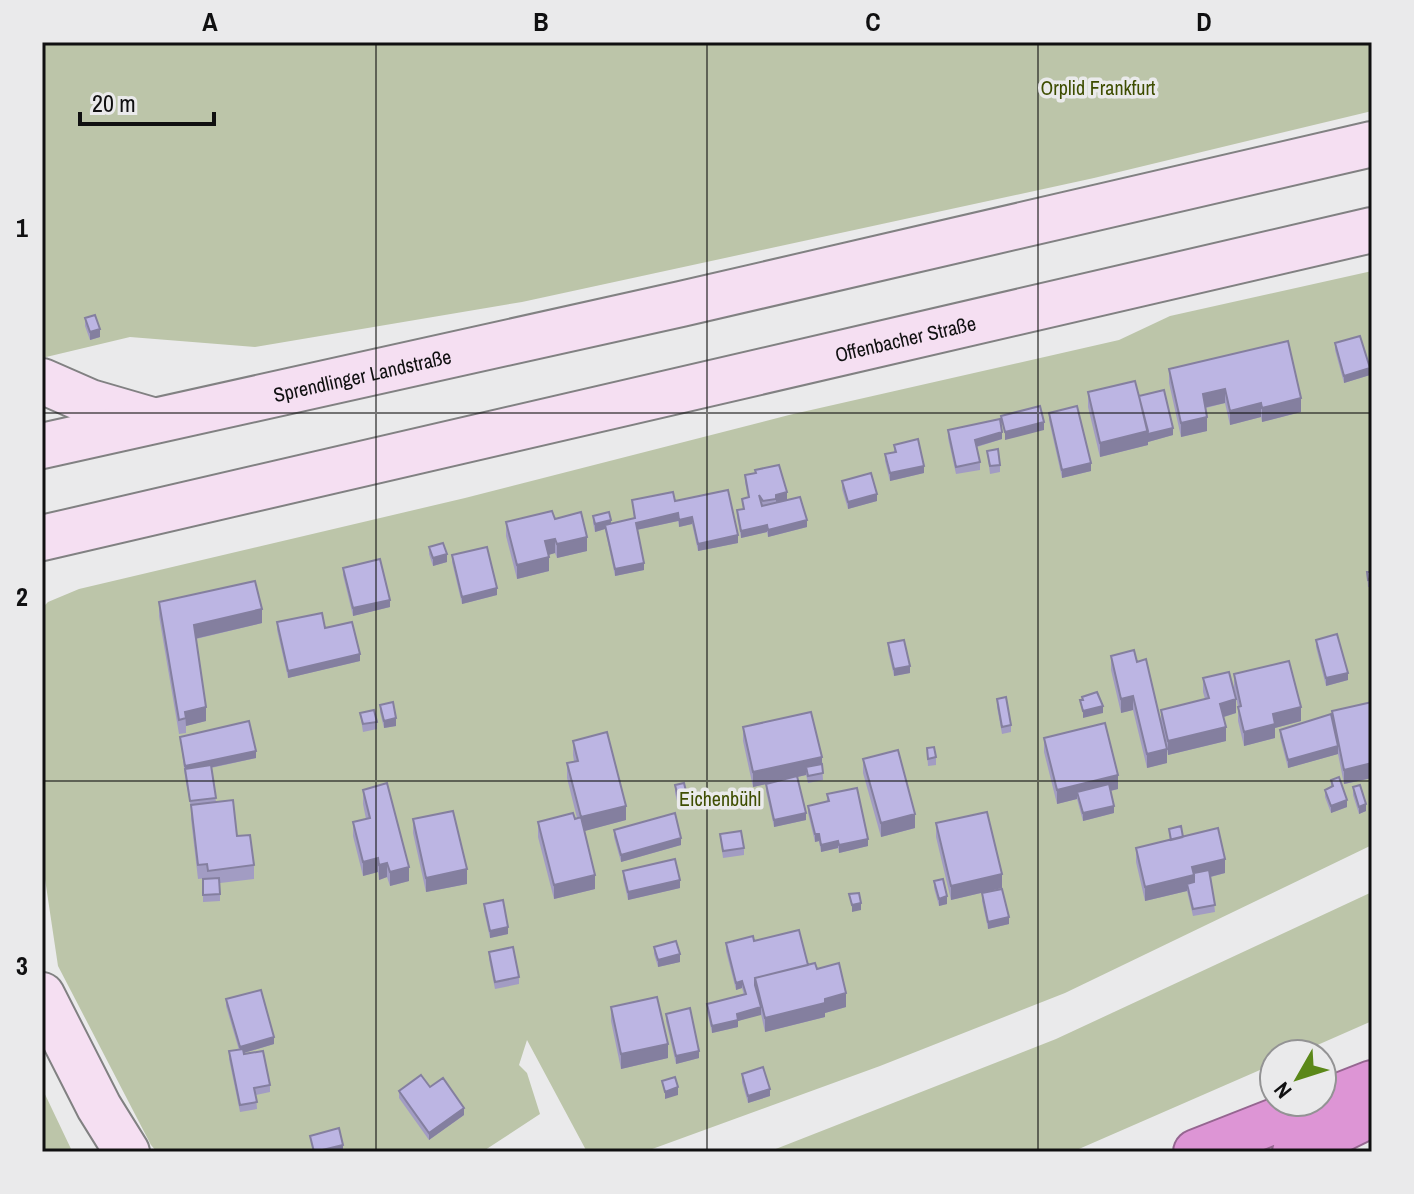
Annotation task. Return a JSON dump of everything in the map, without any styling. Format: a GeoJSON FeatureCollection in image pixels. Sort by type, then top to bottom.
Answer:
{"type":"FeatureCollection","features":[{"type":"Feature","properties":{"kind":"highway"},"geometry":{"type":"LineString","coordinates":[[1196,1152],[1372,1083]]}},
{"type":"Feature","properties":{"kind":"highway"},"geometry":{"type":"LineString","coordinates":[[1295,1152],[1372,1114]]}},
{"type":"Feature","properties":{"kind":"main road","name":"Sprendlinger Landstraße"},"geometry":{"type":"LineString","coordinates":[[42,446],[681,304],[1372,144]]}},
{"type":"Feature","properties":{"kind":"main road","name":"Offenbacher Straße"},"geometry":{"type":"LineString","coordinates":[[42,538],[1372,230]]}},
{"type":"Feature","properties":{"kind":"main road"},"geometry":{"type":"LineString","coordinates":[[42,381],[90,402],[154,420]]}},
{"type":"Feature","properties":{"kind":"main road"},"geometry":{"type":"LineString","coordinates":[[42,995],[99,1107],[127,1152]]}},
{"type":"Feature","properties":{"kind":"green space","name":"Orplid Frankfurt"},"geometry":{"type":"Polygon","coordinates":[[[42,42],[1372,42],[1372,111],[1094,178],[522,302],[255,347],[130,337],[42,358],[42,42]]]}},
{"type":"Feature","properties":{"kind":"green space","name":"Eichenbühl"},"geometry":{"type":"Polygon","coordinates":[[[1372,271],[1372,845],[1065,993],[880,1066],[644,1152],[587,1152],[527,1040],[519,1065],[527,1073],[540,1114],[482,1152],[157,1152],[151,1145],[58,966],[42,859],[42,608],[48,602],[79,589],[465,498],[789,415],[1119,340],[1170,316],[1372,271]]]}},
{"type":"Feature","properties":{"kind":"green space"},"geometry":{"type":"Polygon","coordinates":[[[1372,892],[1372,1021],[1333,1038],[1258,1038],[1258,1071],[1072,1152],[768,1152],[1056,1039],[1372,892]]]}},
{"type":"Feature","properties":{"kind":"green space"},"geometry":{"type":"Polygon","coordinates":[[[42,1088],[72,1151],[73,1152],[42,1152],[42,1088]]]}},
{"type":"Feature","properties":{"kind":"building"},"geometry":{"type":"Polygon","coordinates":[[[95,315],[100,329],[90,332],[85,318],[95,315]]]}},
{"type":"Feature","properties":{"kind":"building"},"geometry":{"type":"Polygon","coordinates":[[[1360,336],[1370,368],[1344,376],[1335,343],[1360,336]]]}},
{"type":"Feature","properties":{"kind":"building"},"geometry":{"type":"Polygon","coordinates":[[[1288,341],[1301,398],[1262,408],[1261,403],[1230,411],[1225,389],[1203,394],[1207,417],[1181,423],[1169,369],[1288,341]]]}},
{"type":"Feature","properties":{"kind":"building"},"geometry":{"type":"Polygon","coordinates":[[[1135,381],[1148,431],[1100,443],[1088,392],[1135,381]]]}},
{"type":"Feature","properties":{"kind":"building"},"geometry":{"type":"Polygon","coordinates":[[[1164,390],[1173,428],[1148,434],[1139,396],[1164,390]]]}},
{"type":"Feature","properties":{"kind":"building"},"geometry":{"type":"Polygon","coordinates":[[[1040,406],[1044,422],[1005,432],[1001,416],[1040,406]]]}},
{"type":"Feature","properties":{"kind":"building"},"geometry":{"type":"Polygon","coordinates":[[[1077,406],[1091,463],[1062,470],[1049,413],[1077,406]]]}},
{"type":"Feature","properties":{"kind":"building"},"geometry":{"type":"Polygon","coordinates":[[[1000,419],[1002,432],[975,440],[980,462],[956,467],[948,430],[1000,419]]]}},
{"type":"Feature","properties":{"kind":"building"},"geometry":{"type":"Polygon","coordinates":[[[918,439],[924,466],[890,473],[885,454],[896,452],[894,445],[918,439]]]}},
{"type":"Feature","properties":{"kind":"building"},"geometry":{"type":"Polygon","coordinates":[[[998,449],[1000,465],[990,466],[987,451],[998,449]]]}},
{"type":"Feature","properties":{"kind":"building"},"geometry":{"type":"Polygon","coordinates":[[[779,465],[787,492],[776,495],[776,499],[763,501],[759,495],[762,506],[800,497],[807,520],[768,530],[767,525],[741,531],[737,510],[744,509],[742,499],[749,497],[745,475],[779,465]]]}},
{"type":"Feature","properties":{"kind":"building"},"geometry":{"type":"Polygon","coordinates":[[[871,473],[877,494],[848,502],[842,481],[871,473]]]}},
{"type":"Feature","properties":{"kind":"building"},"geometry":{"type":"Polygon","coordinates":[[[728,490],[738,535],[698,544],[692,517],[679,520],[678,513],[636,523],[644,563],[615,569],[605,525],[635,518],[632,500],[673,492],[675,501],[728,490]]]}},
{"type":"Feature","properties":{"kind":"building"},"geometry":{"type":"Polygon","coordinates":[[[552,511],[555,519],[581,512],[587,537],[557,544],[555,539],[545,541],[549,557],[517,565],[506,522],[552,511]]]}},
{"type":"Feature","properties":{"kind":"building"},"geometry":{"type":"Polygon","coordinates":[[[609,512],[611,520],[595,524],[593,516],[609,512]]]}},
{"type":"Feature","properties":{"kind":"building"},"geometry":{"type":"Polygon","coordinates":[[[443,543],[447,554],[433,558],[429,547],[443,543]]]}},
{"type":"Feature","properties":{"kind":"building"},"geometry":{"type":"Polygon","coordinates":[[[487,547],[497,588],[462,597],[452,555],[487,547]]]}},
{"type":"Feature","properties":{"kind":"building"},"geometry":{"type":"Polygon","coordinates":[[[380,559],[390,600],[353,608],[343,568],[380,559]]]}},
{"type":"Feature","properties":{"kind":"building"},"geometry":{"type":"Polygon","coordinates":[[[255,581],[262,609],[194,625],[206,707],[185,712],[186,718],[179,720],[159,602],[255,581]]]}},
{"type":"Feature","properties":{"kind":"building"},"geometry":{"type":"Polygon","coordinates":[[[322,613],[325,628],[352,622],[360,654],[288,671],[277,622],[322,613]]]}},
{"type":"Feature","properties":{"kind":"building"},"geometry":{"type":"Polygon","coordinates":[[[1337,634],[1348,673],[1326,678],[1316,640],[1337,634]]]}},
{"type":"Feature","properties":{"kind":"building"},"geometry":{"type":"Polygon","coordinates":[[[904,640],[910,666],[894,669],[888,643],[904,640]]]}},
{"type":"Feature","properties":{"kind":"building"},"geometry":{"type":"Polygon","coordinates":[[[1134,650],[1137,662],[1146,659],[1167,749],[1147,754],[1133,696],[1121,699],[1111,656],[1134,650]]]}},
{"type":"Feature","properties":{"kind":"building"},"geometry":{"type":"Polygon","coordinates":[[[1289,661],[1301,707],[1273,714],[1275,724],[1244,732],[1234,674],[1289,661]]]}},
{"type":"Feature","properties":{"kind":"building"},"geometry":{"type":"Polygon","coordinates":[[[1229,672],[1236,699],[1220,704],[1226,727],[1168,741],[1161,710],[1209,698],[1203,678],[1229,672]]]}},
{"type":"Feature","properties":{"kind":"building"},"geometry":{"type":"Polygon","coordinates":[[[1097,692],[1103,706],[1083,711],[1082,697],[1097,692]]]}},
{"type":"Feature","properties":{"kind":"building"},"geometry":{"type":"Polygon","coordinates":[[[1006,697],[1011,725],[1002,727],[997,699],[1006,697]]]}},
{"type":"Feature","properties":{"kind":"building"},"geometry":{"type":"Polygon","coordinates":[[[393,702],[396,718],[384,721],[380,705],[393,702]]]}},
{"type":"Feature","properties":{"kind":"building"},"geometry":{"type":"Polygon","coordinates":[[[1372,702],[1372,763],[1344,770],[1332,711],[1372,702]]]}},
{"type":"Feature","properties":{"kind":"building"},"geometry":{"type":"Polygon","coordinates":[[[374,710],[377,722],[363,724],[360,713],[374,710]]]}},
{"type":"Feature","properties":{"kind":"building"},"geometry":{"type":"Polygon","coordinates":[[[811,712],[822,757],[753,772],[743,727],[811,712]]]}},
{"type":"Feature","properties":{"kind":"building"},"geometry":{"type":"Polygon","coordinates":[[[1331,714],[1338,746],[1288,760],[1280,730],[1331,714]]]}},
{"type":"Feature","properties":{"kind":"building"},"geometry":{"type":"Polygon","coordinates":[[[249,721],[256,751],[185,766],[180,737],[249,721]]]}},
{"type":"Feature","properties":{"kind":"building"},"geometry":{"type":"Polygon","coordinates":[[[1105,723],[1118,775],[1057,790],[1044,738],[1105,723]]]}},
{"type":"Feature","properties":{"kind":"building"},"geometry":{"type":"Polygon","coordinates":[[[607,732],[626,806],[581,817],[567,763],[578,761],[573,741],[607,732]]]}},
{"type":"Feature","properties":{"kind":"building"},"geometry":{"type":"Polygon","coordinates":[[[934,747],[936,757],[928,759],[927,748],[934,747]]]}},
{"type":"Feature","properties":{"kind":"building"},"geometry":{"type":"Polygon","coordinates":[[[898,750],[915,814],[881,823],[863,759],[898,750]]]}},
{"type":"Feature","properties":{"kind":"building"},"geometry":{"type":"Polygon","coordinates":[[[822,764],[823,773],[808,776],[806,767],[822,764]]]}},
{"type":"Feature","properties":{"kind":"building"},"geometry":{"type":"Polygon","coordinates":[[[211,765],[216,798],[190,801],[185,769],[211,765]]]}},
{"type":"Feature","properties":{"kind":"building"},"geometry":{"type":"Polygon","coordinates":[[[797,776],[806,813],[774,820],[766,784],[797,776]]]}},
{"type":"Feature","properties":{"kind":"building"},"geometry":{"type":"Polygon","coordinates":[[[1339,777],[1347,800],[1331,806],[1325,790],[1333,786],[1331,780],[1339,777]]]}},
{"type":"Feature","properties":{"kind":"building"},"geometry":{"type":"Polygon","coordinates":[[[387,783],[409,867],[390,872],[387,863],[379,865],[378,858],[363,862],[353,822],[370,818],[363,790],[387,783]]]}},
{"type":"Feature","properties":{"kind":"building"},"geometry":{"type":"Polygon","coordinates":[[[684,783],[687,795],[678,797],[675,785],[684,783]]]}},
{"type":"Feature","properties":{"kind":"building"},"geometry":{"type":"Polygon","coordinates":[[[1109,784],[1114,806],[1083,813],[1077,792],[1109,784]]]}},
{"type":"Feature","properties":{"kind":"building"},"geometry":{"type":"Polygon","coordinates":[[[1360,785],[1366,804],[1359,807],[1353,787],[1360,785]]]}},
{"type":"Feature","properties":{"kind":"building"},"geometry":{"type":"Polygon","coordinates":[[[857,788],[868,839],[821,845],[808,806],[829,801],[827,794],[857,788]]]}},
{"type":"Feature","properties":{"kind":"building"},"geometry":{"type":"Polygon","coordinates":[[[233,800],[237,836],[250,835],[254,865],[208,871],[207,864],[198,865],[191,805],[233,800]]]}},
{"type":"Feature","properties":{"kind":"building"},"geometry":{"type":"Polygon","coordinates":[[[453,811],[467,869],[426,878],[413,819],[453,811]]]}},
{"type":"Feature","properties":{"kind":"building"},"geometry":{"type":"Polygon","coordinates":[[[987,812],[1002,874],[951,886],[936,823],[987,812]]]}},
{"type":"Feature","properties":{"kind":"building"},"geometry":{"type":"Polygon","coordinates":[[[573,813],[575,819],[581,817],[595,875],[554,885],[538,822],[573,813]]]}},
{"type":"Feature","properties":{"kind":"building"},"geometry":{"type":"Polygon","coordinates":[[[675,813],[681,838],[621,855],[614,830],[675,813]]]}},
{"type":"Feature","properties":{"kind":"building"},"geometry":{"type":"Polygon","coordinates":[[[1181,826],[1183,837],[1171,840],[1169,829],[1181,826]]]}},
{"type":"Feature","properties":{"kind":"building"},"geometry":{"type":"Polygon","coordinates":[[[1218,828],[1225,859],[1192,867],[1194,875],[1145,887],[1136,848],[1218,828]]]}},
{"type":"Feature","properties":{"kind":"building"},"geometry":{"type":"Polygon","coordinates":[[[741,831],[744,848],[723,851],[720,834],[741,831]]]}},
{"type":"Feature","properties":{"kind":"building"},"geometry":{"type":"Polygon","coordinates":[[[675,859],[680,880],[628,892],[623,871],[675,859]]]}},
{"type":"Feature","properties":{"kind":"building"},"geometry":{"type":"Polygon","coordinates":[[[1209,870],[1215,905],[1193,909],[1187,884],[1194,882],[1194,873],[1209,870]]]}},
{"type":"Feature","properties":{"kind":"building"},"geometry":{"type":"Polygon","coordinates":[[[219,878],[220,894],[203,895],[203,879],[219,878]]]}},
{"type":"Feature","properties":{"kind":"building"},"geometry":{"type":"Polygon","coordinates":[[[943,879],[947,896],[939,899],[934,881],[943,879]]]}},
{"type":"Feature","properties":{"kind":"building"},"geometry":{"type":"Polygon","coordinates":[[[1002,889],[1009,917],[988,922],[982,893],[1002,889]]]}},
{"type":"Feature","properties":{"kind":"building"},"geometry":{"type":"Polygon","coordinates":[[[859,893],[861,903],[852,905],[849,894],[859,893]]]}},
{"type":"Feature","properties":{"kind":"building"},"geometry":{"type":"Polygon","coordinates":[[[503,900],[508,927],[490,931],[484,904],[503,900]]]}},
{"type":"Feature","properties":{"kind":"building"},"geometry":{"type":"Polygon","coordinates":[[[799,930],[808,965],[755,978],[761,1007],[737,1014],[738,1020],[712,1026],[707,1004],[746,994],[742,981],[736,983],[726,943],[753,936],[754,941],[799,930]]]}},
{"type":"Feature","properties":{"kind":"building"},"geometry":{"type":"Polygon","coordinates":[[[676,941],[680,954],[658,960],[654,947],[676,941]]]}},
{"type":"Feature","properties":{"kind":"building"},"geometry":{"type":"Polygon","coordinates":[[[513,947],[519,977],[495,982],[489,952],[513,947]]]}},
{"type":"Feature","properties":{"kind":"building"},"geometry":{"type":"Polygon","coordinates":[[[815,963],[817,969],[839,963],[846,993],[825,999],[825,1003],[765,1018],[755,978],[815,963]]]}},
{"type":"Feature","properties":{"kind":"building"},"geometry":{"type":"Polygon","coordinates":[[[261,990],[274,1037],[240,1047],[226,999],[261,990]]]}},
{"type":"Feature","properties":{"kind":"building"},"geometry":{"type":"Polygon","coordinates":[[[657,997],[668,1044],[621,1054],[611,1007],[657,997]]]}},
{"type":"Feature","properties":{"kind":"building"},"geometry":{"type":"Polygon","coordinates":[[[690,1008],[699,1051],[676,1056],[666,1014],[690,1008]]]}},
{"type":"Feature","properties":{"kind":"building"},"geometry":{"type":"Polygon","coordinates":[[[243,1049],[244,1054],[263,1051],[270,1085],[254,1088],[257,1102],[240,1105],[229,1051],[243,1049]]]}},
{"type":"Feature","properties":{"kind":"building"},"geometry":{"type":"Polygon","coordinates":[[[763,1067],[770,1089],[748,1096],[742,1074],[763,1067]]]}},
{"type":"Feature","properties":{"kind":"building"},"geometry":{"type":"Polygon","coordinates":[[[421,1075],[430,1087],[443,1078],[464,1108],[429,1133],[399,1091],[421,1075]]]}},
{"type":"Feature","properties":{"kind":"building"},"geometry":{"type":"Polygon","coordinates":[[[675,1077],[678,1087],[665,1092],[662,1081],[675,1077]]]}},
{"type":"Feature","properties":{"kind":"building"},"geometry":{"type":"Polygon","coordinates":[[[339,1128],[343,1145],[314,1152],[310,1136],[339,1128]]]}}]}
